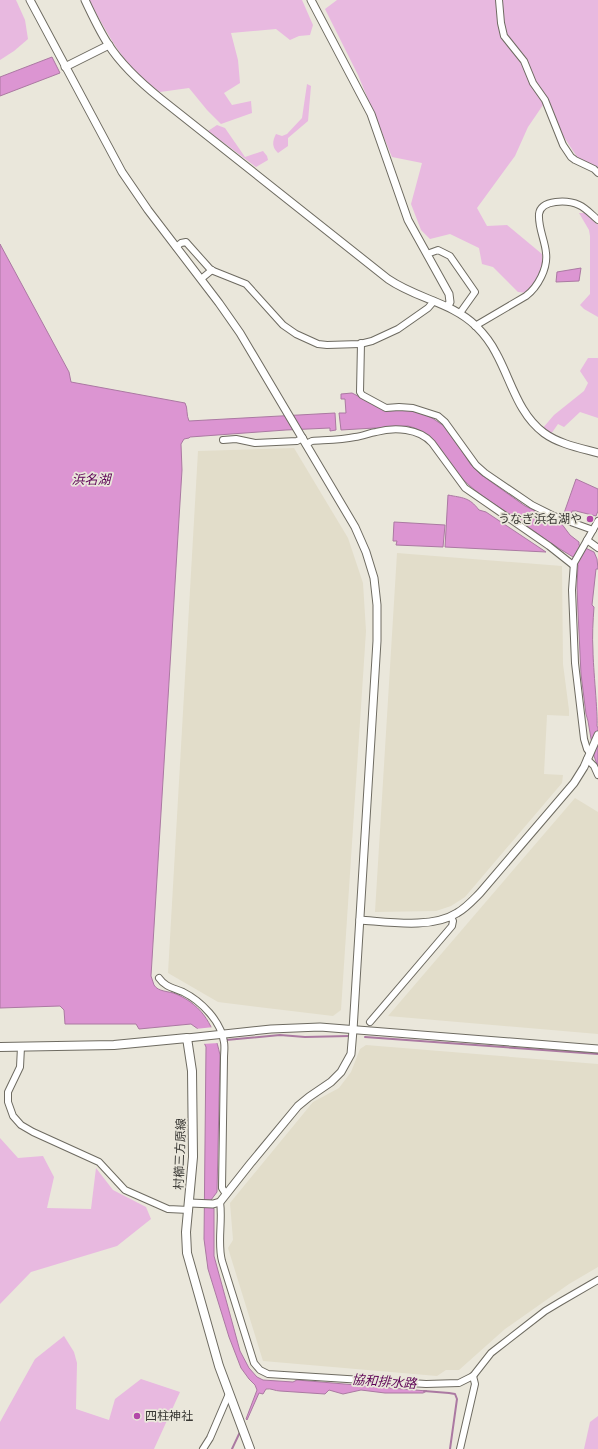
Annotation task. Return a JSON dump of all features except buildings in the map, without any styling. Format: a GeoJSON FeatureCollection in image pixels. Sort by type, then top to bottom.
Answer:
{"type":"FeatureCollection","features":[{"type":"Feature","properties":{"kind":"main road"},"geometry":{"type":"LineString","coordinates":[[0,1047],[114,1045],[187,1038]]}},
{"type":"Feature","properties":{"kind":"main road","name":"村櫛三方原線"},"geometry":{"type":"LineString","coordinates":[[187,1038],[192,1064],[193,1087],[193,1165],[191,1206],[186,1238],[188,1258],[216,1355],[250,1449]]}},
{"type":"Feature","properties":{"kind":"street"},"geometry":{"type":"LineString","coordinates":[[20,1047],[20,1067],[8,1092],[8,1102],[14,1116],[21,1125],[99,1162],[125,1190],[168,1209],[216,1203],[226,1194],[298,1106],[331,1082],[341,1072],[351,1054],[377,641],[377,596],[372,570],[359,535],[240,333],[148,210],[122,172],[30,0]]}},
{"type":"Feature","properties":{"kind":"street"},"geometry":{"type":"LineString","coordinates":[[85,0],[109,45],[127,68],[149,89],[388,280],[406,290],[448,306],[460,313],[475,326],[494,348],[520,403],[528,416],[537,426],[554,439],[598,453]]}},
{"type":"Feature","properties":{"kind":"street"},"geometry":{"type":"LineString","coordinates":[[311,0],[371,114],[408,220],[449,294],[450,302],[448,306]]}},
{"type":"Feature","properties":{"kind":"street"},"geometry":{"type":"LineString","coordinates":[[499,0],[504,36],[524,61],[533,83],[545,100],[563,144],[571,157],[594,169],[598,173]]}},
{"type":"Feature","properties":{"kind":"street"},"geometry":{"type":"LineString","coordinates":[[65,67],[109,45]]}},
{"type":"Feature","properties":{"kind":"street"},"geometry":{"type":"LineString","coordinates":[[475,326],[526,296],[533,291],[538,283],[546,264],[546,252],[539,225],[539,213],[544,205],[548,203],[563,202],[579,205],[598,220]]}},
{"type":"Feature","properties":{"kind":"street"},"geometry":{"type":"LineString","coordinates":[[176,247],[181,243],[186,242],[212,270],[246,284],[279,322],[296,334],[322,345],[372,341],[398,329],[428,308],[434,301]]}},
{"type":"Feature","properties":{"kind":"street"},"geometry":{"type":"LineString","coordinates":[[426,254],[438,250],[450,256],[475,292],[460,313]]}},
{"type":"Feature","properties":{"kind":"street"},"geometry":{"type":"LineString","coordinates":[[201,279],[212,270]]}},
{"type":"Feature","properties":{"kind":"street"},"geometry":{"type":"LineString","coordinates":[[361,343],[360,392],[362,395],[386,408],[413,408],[441,418],[479,468],[485,473],[529,503],[554,516],[593,530]]}},
{"type":"Feature","properties":{"kind":"street"},"geometry":{"type":"LineString","coordinates":[[222,440],[236,439],[255,443],[297,442],[303,439],[312,441],[361,436],[378,431],[400,430],[419,433],[429,440],[465,488],[574,564]]}},
{"type":"Feature","properties":{"kind":"street"},"geometry":{"type":"LineString","coordinates":[[598,521],[574,564],[572,590],[575,663],[584,739],[598,775]]}},
{"type":"Feature","properties":{"kind":"street"},"geometry":{"type":"LineString","coordinates":[[586,541],[598,548]]}},
{"type":"Feature","properties":{"kind":"street"},"geometry":{"type":"LineString","coordinates":[[360,920],[429,923],[439,921],[465,908],[480,893],[574,783],[581,773],[598,735]]}},
{"type":"Feature","properties":{"kind":"street"},"geometry":{"type":"LineString","coordinates":[[370,1022],[452,926],[453,921],[451,916]]}},
{"type":"Feature","properties":{"kind":"street"},"geometry":{"type":"LineString","coordinates":[[159,978],[164,984],[186,994],[201,1004],[213,1018],[224,1042],[222,1188],[226,1194]]}},
{"type":"Feature","properties":{"kind":"street"},"geometry":{"type":"LineString","coordinates":[[187,1038],[287,1028],[320,1028],[598,1049]]}},
{"type":"Feature","properties":{"kind":"street"},"geometry":{"type":"LineString","coordinates":[[216,1203],[221,1209],[220,1249],[222,1261],[252,1358],[260,1370],[272,1374],[437,1384],[459,1383],[473,1376],[491,1353],[545,1311],[598,1280]]}},
{"type":"Feature","properties":{"kind":"street"},"geometry":{"type":"LineString","coordinates":[[460,1449],[475,1384],[473,1376]]}},
{"type":"Feature","properties":{"kind":"street"},"geometry":{"type":"LineString","coordinates":[[203,1449],[210,1438],[228,1396],[230,1395]]}},
{"type":"Feature","properties":{"kind":"shaded area"},"geometry":{"type":"Polygon","coordinates":[[[0,0],[16,0],[25,20],[28,39],[0,60],[0,0]]]}},
{"type":"Feature","properties":{"kind":"shaded area"},"geometry":{"type":"Polygon","coordinates":[[[89,0],[302,0],[313,25],[310,35],[299,36],[290,40],[276,29],[231,33],[238,60],[240,83],[224,93],[232,105],[251,101],[252,113],[221,124],[189,88],[160,92],[138,75],[117,49],[89,0]]]}},
{"type":"Feature","properties":{"kind":"shaded area"},"geometry":{"type":"Polygon","coordinates":[[[337,0],[598,0],[598,175],[581,163],[543,105],[528,127],[515,156],[477,208],[487,226],[507,225],[542,254],[544,272],[527,293],[518,292],[493,267],[482,264],[479,248],[450,234],[430,239],[421,230],[411,204],[422,163],[392,157],[358,75],[325,9],[337,0]]]}},
{"type":"Feature","properties":{"kind":"shaded area"},"geometry":{"type":"Polygon","coordinates":[[[307,84],[311,86],[308,121],[288,138],[288,146],[278,153],[273,142],[276,134],[282,136],[287,134],[302,118],[307,84]]]}},
{"type":"Feature","properties":{"kind":"shaded area"},"geometry":{"type":"Polygon","coordinates":[[[217,125],[225,128],[245,157],[263,151],[268,160],[256,167],[208,131],[217,125]]]}},
{"type":"Feature","properties":{"kind":"shaded area"},"geometry":{"type":"Polygon","coordinates":[[[579,213],[585,213],[598,225],[598,317],[580,305],[590,294],[590,236],[589,230],[579,213]]]}},
{"type":"Feature","properties":{"kind":"shaded area"},"geometry":{"type":"Polygon","coordinates":[[[588,358],[598,358],[598,418],[580,412],[564,427],[558,424],[551,434],[542,429],[554,415],[584,391],[588,383],[580,371],[588,358]]]}},
{"type":"Feature","properties":{"kind":"shaded area"},"geometry":{"type":"Polygon","coordinates":[[[294,448],[348,538],[363,583],[366,631],[341,1010],[333,1016],[218,1002],[168,973],[198,451],[294,448]]]}},
{"type":"Feature","properties":{"kind":"shaded area"},"geometry":{"type":"Polygon","coordinates":[[[397,553],[562,566],[563,664],[569,716],[547,715],[544,774],[563,775],[562,783],[465,897],[451,906],[436,911],[375,912],[397,553]]]}},
{"type":"Feature","properties":{"kind":"shaded area"},"geometry":{"type":"Polygon","coordinates":[[[575,798],[598,812],[598,1034],[388,1016],[575,798]]]}},
{"type":"Feature","properties":{"kind":"shaded area"},"geometry":{"type":"Polygon","coordinates":[[[366,1045],[598,1064],[598,1267],[569,1284],[505,1329],[459,1370],[446,1370],[437,1376],[263,1361],[228,1248],[233,1240],[230,1203],[313,1102],[339,1088],[351,1072],[360,1049],[366,1045]]]}},
{"type":"Feature","properties":{"kind":"shaded area"},"geometry":{"type":"Polygon","coordinates":[[[0,1138],[18,1158],[43,1156],[54,1177],[47,1208],[91,1209],[96,1168],[113,1190],[146,1207],[151,1219],[117,1246],[31,1272],[0,1304],[0,1138]]]}},
{"type":"Feature","properties":{"kind":"shaded area"},"geometry":{"type":"Polygon","coordinates":[[[64,1336],[74,1352],[77,1363],[76,1409],[109,1420],[115,1399],[141,1379],[180,1392],[154,1449],[0,1449],[0,1422],[35,1359],[64,1336]]]}},
{"type":"Feature","properties":{"kind":"shaded area"},"geometry":{"type":"Polygon","coordinates":[[[598,1416],[598,1449],[584,1449],[590,1422],[598,1416]]]}},
{"type":"Feature","properties":{"kind":"water"},"geometry":{"type":"Polygon","coordinates":[[[52,57],[60,73],[0,96],[0,77],[52,57]]]}},
{"type":"Feature","properties":{"kind":"water","name":"浜名湖"},"geometry":{"type":"Polygon","coordinates":[[[0,244],[69,372],[71,382],[185,403],[189,421],[335,413],[336,430],[330,431],[330,428],[286,430],[190,437],[184,439],[181,444],[182,470],[151,976],[154,985],[158,989],[176,994],[186,999],[201,1011],[215,1035],[218,1045],[220,1055],[217,1192],[211,1200],[214,1209],[214,1256],[240,1351],[249,1368],[257,1377],[263,1380],[293,1382],[297,1380],[427,1391],[423,1393],[385,1393],[361,1390],[343,1394],[329,1390],[325,1394],[266,1389],[263,1394],[259,1393],[247,1420],[246,1419],[257,1390],[255,1385],[241,1368],[229,1337],[208,1269],[204,1239],[206,1047],[198,1029],[191,1024],[139,1029],[136,1024],[65,1024],[64,1010],[60,1006],[0,1008],[0,244]]]}},
{"type":"Feature","properties":{"kind":"water"},"geometry":{"type":"Polygon","coordinates":[[[581,268],[579,281],[556,282],[557,272],[581,268]]]}},
{"type":"Feature","properties":{"kind":"water"},"geometry":{"type":"Polygon","coordinates":[[[352,393],[385,410],[406,410],[419,412],[432,418],[444,426],[471,465],[480,474],[525,506],[561,523],[570,535],[579,542],[579,545],[594,552],[597,559],[598,569],[596,569],[592,605],[594,607],[593,645],[598,728],[598,767],[594,756],[586,714],[581,674],[577,586],[578,565],[573,557],[474,489],[458,475],[433,442],[423,432],[408,426],[341,430],[339,413],[346,413],[345,399],[341,399],[341,394],[352,393]]]}},
{"type":"Feature","properties":{"kind":"water"},"geometry":{"type":"Polygon","coordinates":[[[576,479],[598,489],[598,511],[596,516],[572,511],[570,518],[563,516],[576,479]]]}},
{"type":"Feature","properties":{"kind":"water"},"geometry":{"type":"Polygon","coordinates":[[[448,495],[469,500],[479,510],[486,512],[546,552],[445,547],[448,495]]]}},
{"type":"Feature","properties":{"kind":"water"},"geometry":{"type":"Polygon","coordinates":[[[394,522],[445,525],[443,547],[396,545],[397,541],[393,541],[394,522]]]}},
{"type":"Feature","properties":{"kind":"pier"},"geometry":{"type":"Polygon","coordinates":[[[214,1027],[219,1043],[202,1044],[197,1030],[195,1029],[214,1027]]]}},
{"type":"Feature","properties":{"kind":"waterway"},"geometry":{"type":"LineString","coordinates":[[226,1040],[280,1035],[305,1037],[349,1036]]}},
{"type":"Feature","properties":{"kind":"waterway"},"geometry":{"type":"LineString","coordinates":[[365,1037],[598,1054]]}},
{"type":"Feature","properties":{"kind":"waterway","name":"協和排水路"},"geometry":{"type":"LineString","coordinates":[[424,1391],[455,1394],[457,1399],[450,1449]]}},
{"type":"Feature","properties":{"kind":"waterway"},"geometry":{"type":"LineString","coordinates":[[232,1449],[240,1432]]}},
{"type":"Feature","properties":{"kind":"place","name":"うなぎ浜名湖や"},"geometry":{"type":"Point","coordinates":[590,519]}},
{"type":"Feature","properties":{"kind":"place","name":"四柱神社"},"geometry":{"type":"Point","coordinates":[137,1416]}}]}
